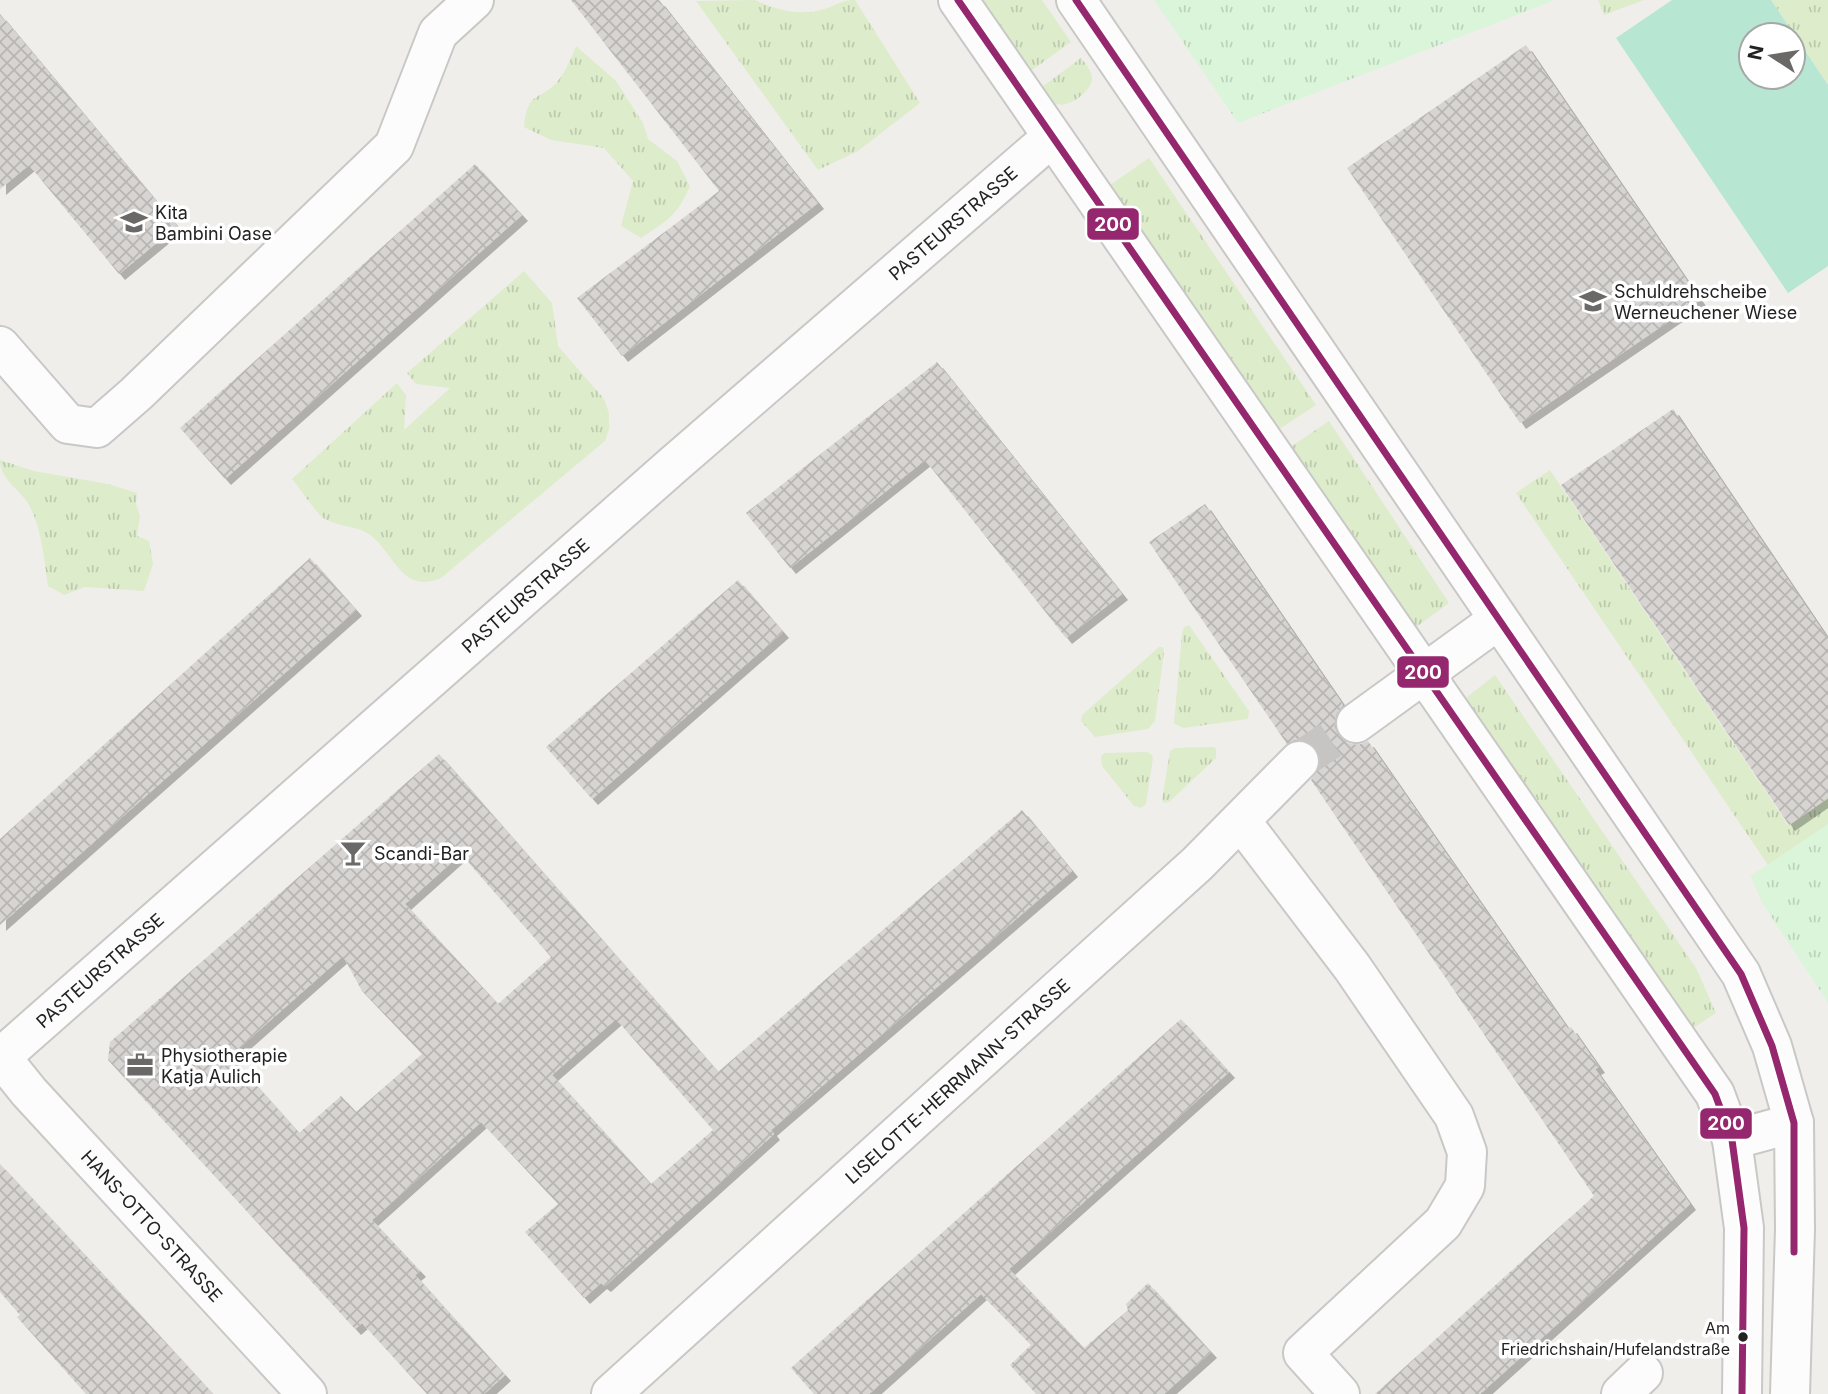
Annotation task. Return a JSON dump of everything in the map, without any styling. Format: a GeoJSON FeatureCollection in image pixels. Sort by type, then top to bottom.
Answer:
{"type":"FeatureCollection","features":[{"type":"Feature","properties":{"kind":"street"},"geometry":{"type":"LineString","coordinates":[[0,346],[68,424],[97,428],[136,394],[394,146],[438,33],[474,0]]}},
{"type":"Feature","properties":{"kind":"street"},"geometry":{"type":"LineString","coordinates":[[958,0],[1715,1094],[1732,1140],[1744,1227],[1742,1394]]}},
{"type":"Feature","properties":{"kind":"street"},"geometry":{"type":"LineString","coordinates":[[1076,0],[1741,974],[1772,1046],[1794,1123],[1795,1229],[1790,1394]]}},
{"type":"Feature","properties":{"kind":"street","name":"PASTEURSTRASSE"},"geometry":{"type":"LineString","coordinates":[[0,1057],[672,466],[1052,138]]}},
{"type":"Feature","properties":{"kind":"street"},"geometry":{"type":"LineString","coordinates":[[1356,723],[1498,620]]}},
{"type":"Feature","properties":{"kind":"street","name":"LISELOTTE-HERRMANN-STRASSE"},"geometry":{"type":"LineString","coordinates":[[611,1394],[1157,900],[1241,821],[1299,761]]}},
{"type":"Feature","properties":{"kind":"street"},"geometry":{"type":"LineString","coordinates":[[1241,821],[1352,967],[1454,1116],[1467,1152],[1465,1186],[1443,1223],[1303,1353],[1340,1394]]}},
{"type":"Feature","properties":{"kind":"street","name":"HANS-OTTO-STRASSE"},"geometry":{"type":"LineString","coordinates":[[0,1057],[29,1092],[307,1394]]}},
{"type":"Feature","properties":{"kind":"street"},"geometry":{"type":"LineString","coordinates":[[1732,1140],[1794,1123]]}},
{"type":"Feature","properties":{"kind":"green space"},"geometry":{"type":"Polygon","coordinates":[[[755,0],[781,9],[806,12],[855,0],[920,103],[858,151],[818,170],[696,1],[755,0]]]}},
{"type":"Feature","properties":{"kind":"green space"},"geometry":{"type":"Polygon","coordinates":[[[983,0],[1042,0],[1071,42],[1031,71],[983,0]]]}},
{"type":"Feature","properties":{"kind":"green space"},"geometry":{"type":"Polygon","coordinates":[[[1154,0],[1555,0],[1238,123],[1154,0]]]}},
{"type":"Feature","properties":{"kind":"green space"},"geometry":{"type":"Polygon","coordinates":[[[1598,0],[1644,0],[1604,15],[1598,0]]]}},
{"type":"Feature","properties":{"kind":"green space"},"geometry":{"type":"Polygon","coordinates":[[[1672,0],[1771,0],[1785,21],[1737,21],[1737,91],[1807,91],[1807,54],[1828,85],[1828,266],[1788,293],[1616,38],[1672,0]]]}},
{"type":"Feature","properties":{"kind":"green space"},"geometry":{"type":"Polygon","coordinates":[[[1771,0],[1828,0],[1828,85],[1807,54],[1807,21],[1785,21],[1771,0]]]}},
{"type":"Feature","properties":{"kind":"green space"},"geometry":{"type":"Polygon","coordinates":[[[576,46],[616,81],[643,123],[648,139],[677,161],[690,186],[671,216],[641,238],[621,226],[633,181],[604,148],[551,140],[524,127],[531,102],[558,81],[576,46]]]}},
{"type":"Feature","properties":{"kind":"green space"},"geometry":{"type":"Polygon","coordinates":[[[1081,58],[1092,77],[1089,87],[1085,93],[1067,104],[1054,103],[1042,87],[1081,58]]]}},
{"type":"Feature","properties":{"kind":"green space"},"geometry":{"type":"Polygon","coordinates":[[[1149,158],[1316,405],[1278,430],[1110,185],[1149,158]]]}},
{"type":"Feature","properties":{"kind":"green space"},"geometry":{"type":"Polygon","coordinates":[[[524,271],[552,303],[558,346],[604,399],[609,413],[609,429],[605,441],[441,578],[427,582],[417,581],[407,577],[369,534],[323,517],[292,479],[397,383],[406,395],[404,430],[450,388],[416,384],[407,373],[524,271]]]}},
{"type":"Feature","properties":{"kind":"green space"},"geometry":{"type":"Polygon","coordinates":[[[1329,421],[1449,603],[1415,628],[1289,448],[1329,421]]]}},
{"type":"Feature","properties":{"kind":"green space"},"geometry":{"type":"Polygon","coordinates":[[[0,460],[34,471],[108,484],[137,493],[136,504],[140,516],[137,536],[149,541],[153,564],[144,591],[85,587],[64,595],[48,586],[37,524],[25,499],[3,473],[0,460]]]}},
{"type":"Feature","properties":{"kind":"green space"},"geometry":{"type":"Polygon","coordinates":[[[1550,470],[1788,825],[1828,798],[1828,903],[1763,904],[1751,876],[1768,865],[1516,493],[1550,470]]]}},
{"type":"Feature","properties":{"kind":"green space"},"geometry":{"type":"Polygon","coordinates":[[[1189,625],[1249,711],[1248,719],[1183,728],[1174,723],[1182,634],[1184,627],[1189,625]]]}},
{"type":"Feature","properties":{"kind":"green space"},"geometry":{"type":"Polygon","coordinates":[[[1159,647],[1163,647],[1164,651],[1155,721],[1148,729],[1095,737],[1081,721],[1082,715],[1159,647]]]}},
{"type":"Feature","properties":{"kind":"green space"},"geometry":{"type":"Polygon","coordinates":[[[1495,675],[1696,968],[1716,1013],[1687,1032],[1462,701],[1495,675]]]}},
{"type":"Feature","properties":{"kind":"green space"},"geometry":{"type":"Polygon","coordinates":[[[1175,748],[1216,748],[1216,758],[1169,802],[1164,803],[1162,800],[1170,751],[1175,748]]]}},
{"type":"Feature","properties":{"kind":"green space"},"geometry":{"type":"Polygon","coordinates":[[[1147,752],[1153,758],[1146,804],[1141,808],[1134,806],[1102,766],[1101,756],[1105,753],[1147,752]]]}},
{"type":"Feature","properties":{"kind":"green space"},"geometry":{"type":"Polygon","coordinates":[[[1828,824],[1828,1003],[1763,904],[1751,876],[1828,824]]]}},
{"type":"Feature","properties":{"kind":"building"},"geometry":{"type":"Polygon","coordinates":[[[571,0],[659,0],[818,203],[622,356],[577,298],[719,191],[571,0]]]}},
{"type":"Feature","properties":{"kind":"building"},"geometry":{"type":"Polygon","coordinates":[[[0,14],[177,226],[119,274],[29,165],[0,189],[0,14]]]}},
{"type":"Feature","properties":{"kind":"building"},"geometry":{"type":"Polygon","coordinates":[[[1526,45],[1700,300],[1520,423],[1347,168],[1526,45]]]}},
{"type":"Feature","properties":{"kind":"building"},"geometry":{"type":"Polygon","coordinates":[[[475,164],[522,215],[225,479],[180,428],[475,164]]]}},
{"type":"Feature","properties":{"kind":"building"},"geometry":{"type":"Polygon","coordinates":[[[937,362],[1122,594],[1066,638],[925,460],[790,568],[746,513],[937,362]]]}},
{"type":"Feature","properties":{"kind":"building"},"geometry":{"type":"Polygon","coordinates":[[[1673,409],[1828,639],[1828,798],[1789,825],[1561,485],[1673,409]]]}},
{"type":"Feature","properties":{"kind":"building"},"geometry":{"type":"Polygon","coordinates":[[[1205,504],[1343,705],[1336,715],[1334,726],[1338,735],[1348,743],[1358,745],[1368,741],[1568,1029],[1571,1027],[1599,1067],[1595,1069],[1690,1204],[1480,1394],[1375,1394],[1594,1196],[1311,780],[1320,766],[1320,756],[1315,746],[1304,740],[1294,740],[1287,744],[1149,542],[1205,504]]]}},
{"type":"Feature","properties":{"kind":"building"},"geometry":{"type":"Polygon","coordinates":[[[310,558],[356,610],[0,925],[0,839],[310,558]]]}},
{"type":"Feature","properties":{"kind":"building"},"geometry":{"type":"Polygon","coordinates":[[[738,580],[783,632],[592,799],[546,747],[738,580]]]}},
{"type":"Feature","properties":{"kind":"building"},"geometry":{"type":"Polygon","coordinates":[[[439,754],[718,1072],[1022,810],[1072,871],[771,1130],[774,1134],[605,1286],[601,1283],[584,1298],[525,1232],[558,1204],[481,1122],[372,1220],[420,1271],[415,1275],[505,1375],[484,1394],[427,1394],[362,1323],[355,1329],[108,1060],[110,1042],[439,754]],[[461,854],[405,904],[498,1004],[551,957],[461,854]],[[343,956],[230,1056],[299,1133],[341,1096],[356,1112],[422,1054],[362,991],[343,956]],[[616,1019],[552,1075],[651,1184],[713,1130],[616,1019]]]}},
{"type":"Feature","properties":{"kind":"building"},"geometry":{"type":"Polygon","coordinates":[[[1181,1019],[1229,1072],[1009,1269],[1084,1348],[1128,1310],[1126,1304],[1148,1283],[1211,1352],[1164,1394],[1036,1394],[1010,1365],[1031,1345],[981,1294],[869,1394],[814,1394],[791,1368],[1181,1019]]]}},
{"type":"Feature","properties":{"kind":"building"},"geometry":{"type":"Polygon","coordinates":[[[0,1164],[213,1394],[86,1394],[17,1317],[20,1315],[0,1292],[0,1164]]]}},
{"type":"Feature","properties":{"kind":"tunnel"},"geometry":{"type":"LineString","coordinates":[[1299,761],[1356,723]]}},
{"type":"Feature","properties":{"kind":"transit line","name":"200"},"geometry":{"type":"LineString","coordinates":[[958,0],[1715,1094],[1732,1140],[1744,1228],[1742,1394]]}},
{"type":"Feature","properties":{"kind":"transit line","name":"200"},"geometry":{"type":"LineString","coordinates":[[1076,0],[1741,974],[1772,1046],[1794,1123],[1794,1252]]}},
{"type":"Feature","properties":{"kind":"place","name":"Kita Bambini Oase"},"geometry":{"type":"Point","coordinates":[134,222]}},
{"type":"Feature","properties":{"kind":"place","name":"Schuldrehscheibe Werneuchener Wiese"},"geometry":{"type":"Point","coordinates":[1593,301]}},
{"type":"Feature","properties":{"kind":"place","name":"Scandi-Bar"},"geometry":{"type":"Point","coordinates":[353,853]}},
{"type":"Feature","properties":{"kind":"place","name":"Physiotherapie Katja Aulich"},"geometry":{"type":"Point","coordinates":[140,1065]}},
{"type":"Feature","properties":{"kind":"place","name":"Am Friedrichshain/Hufelandstraße"},"geometry":{"type":"Point","coordinates":[1743,1337]}}]}
